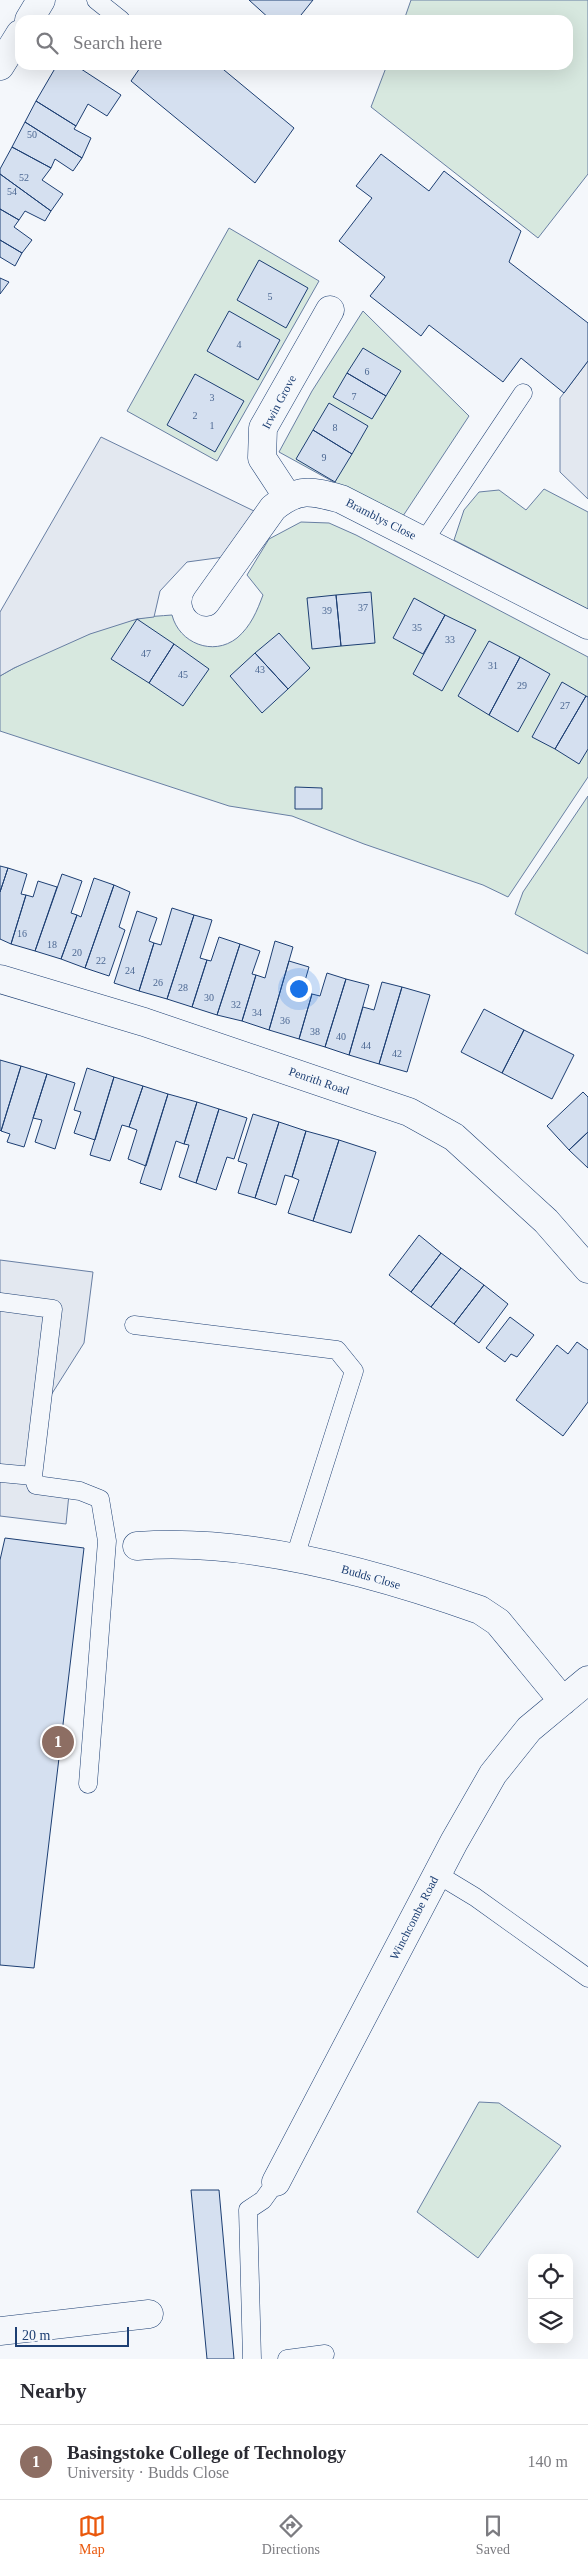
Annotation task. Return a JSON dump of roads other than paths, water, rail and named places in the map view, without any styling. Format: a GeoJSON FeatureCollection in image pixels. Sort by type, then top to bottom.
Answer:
{"type":"FeatureCollection","features":[{"type":"Feature","properties":{"kind":"street"},"geometry":{"type":"LineString","coordinates":[[32,15],[41,0]]}},
{"type":"Feature","properties":{"kind":"street"},"geometry":{"type":"LineString","coordinates":[[0,66],[15,42]]}},
{"type":"Feature","properties":{"kind":"street","name":"Irwin Grove"},"geometry":{"type":"LineString","coordinates":[[287,496],[262,458],[262,428],[330,310]]}},
{"type":"Feature","properties":{"kind":"street","name":"Bramblys Close"},"geometry":{"type":"LineString","coordinates":[[287,496],[310,491],[341,499],[588,625]]}},
{"type":"Feature","properties":{"kind":"street"},"geometry":{"type":"LineString","coordinates":[[206,602],[274,508],[287,496]]}},
{"type":"Feature","properties":{"kind":"street","name":"Penrith Road"},"geometry":{"type":"LineString","coordinates":[[0,979],[144,1022],[409,1112],[454,1137],[546,1221],[588,1269]]}},
{"type":"Feature","properties":{"kind":"street","name":"Budds Close"},"geometry":{"type":"LineString","coordinates":[[136,1546],[190,1545],[295,1557],[364,1575],[480,1610],[498,1622],[563,1701]]}},
{"type":"Feature","properties":{"kind":"street","name":"Winchcombe Road"},"geometry":{"type":"LineString","coordinates":[[276,2182],[437,1874],[493,1774],[529,1729],[588,1680]]}},
{"type":"Feature","properties":{"kind":"street"},"geometry":{"type":"LineString","coordinates":[[0,2332],[149,2314]]}},
{"type":"Feature","properties":{"kind":"lane"},"geometry":{"type":"LineString","coordinates":[[96,0],[115,15]]}},
{"type":"Feature","properties":{"kind":"lane"},"geometry":{"type":"LineString","coordinates":[[424,541],[523,393]]}},
{"type":"Feature","properties":{"kind":"lane"},"geometry":{"type":"LineString","coordinates":[[0,1302],[53,1309],[33,1476],[36,1485],[80,1491],[100,1499],[106,1541],[88,1784]]}},
{"type":"Feature","properties":{"kind":"lane"},"geometry":{"type":"LineString","coordinates":[[134,1325],[337,1350],[354,1371],[295,1557]]}},
{"type":"Feature","properties":{"kind":"lane"},"geometry":{"type":"LineString","coordinates":[[0,1473],[33,1476]]}},
{"type":"Feature","properties":{"kind":"lane"},"geometry":{"type":"LineString","coordinates":[[437,1874],[475,1897],[588,1978]]}},
{"type":"Feature","properties":{"kind":"lane"},"geometry":{"type":"LineString","coordinates":[[252,2359],[248,2210],[263,2200],[276,2182]]}},
{"type":"Feature","properties":{"kind":"lane"},"geometry":{"type":"LineString","coordinates":[[287,2359],[325,2354]]}},
{"type":"Feature","properties":{"kind":"place","name":"Basingstoke College of Technology"},"geometry":{"type":"Point","coordinates":[58,1742]}}]}
